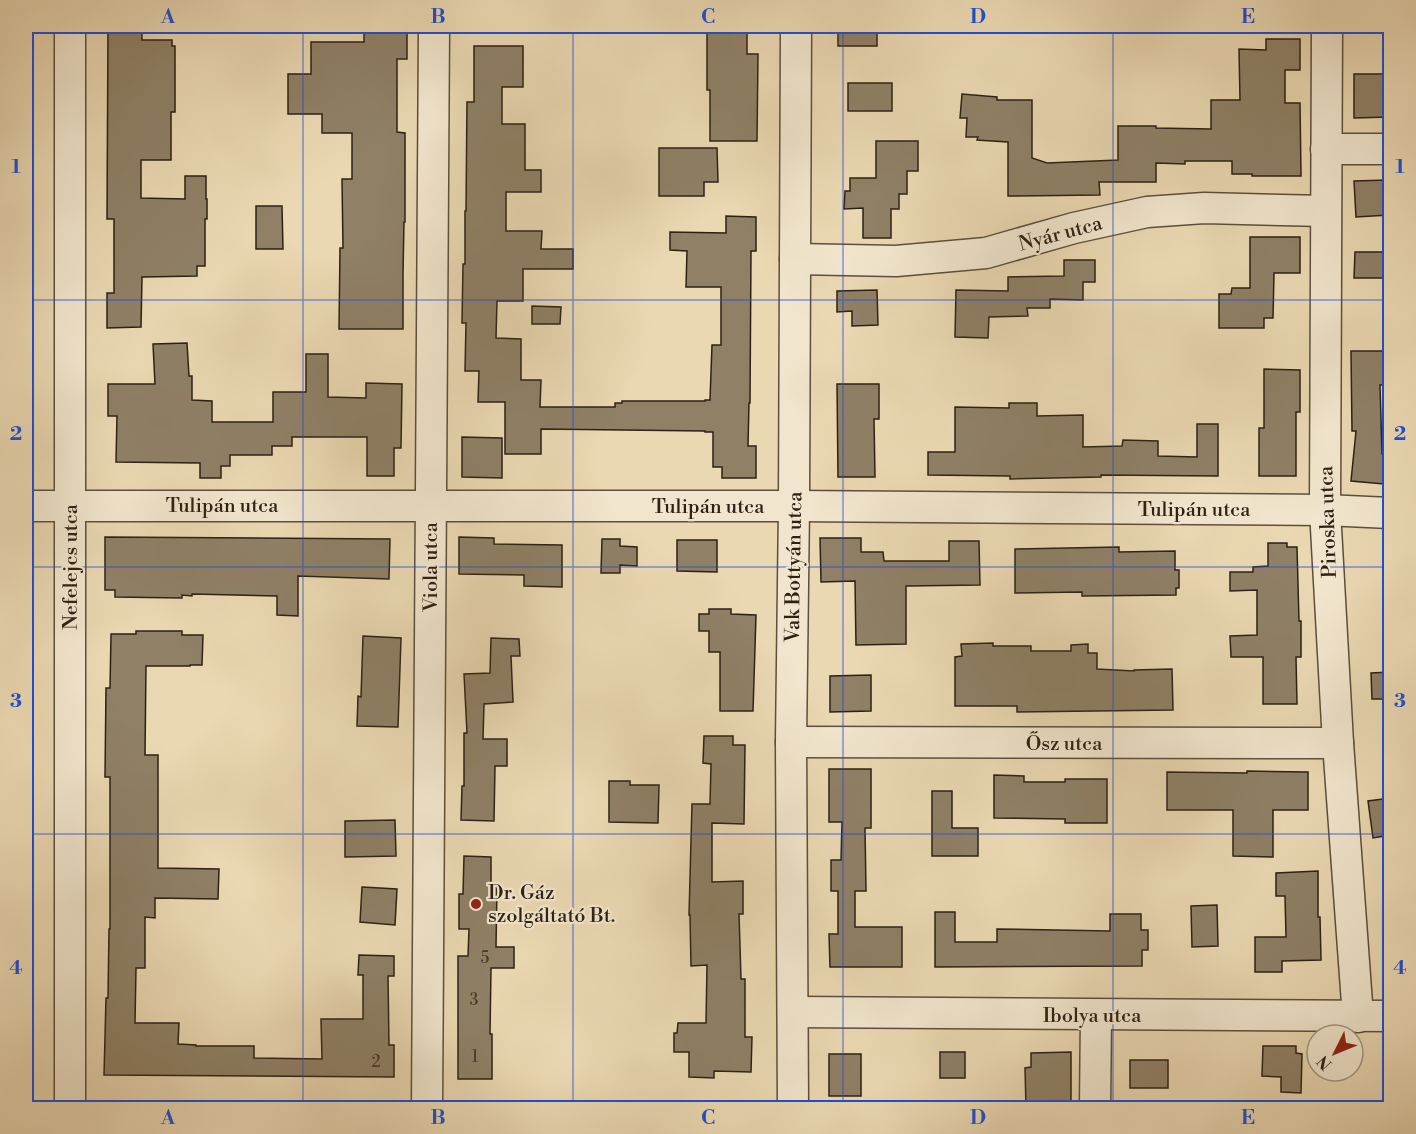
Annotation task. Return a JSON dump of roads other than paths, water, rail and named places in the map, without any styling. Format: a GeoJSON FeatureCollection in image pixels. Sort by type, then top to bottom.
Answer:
{"type":"FeatureCollection","features":[{"type":"Feature","properties":{"kind":"street","name":"Nefelejcs utca"},"geometry":{"type":"LineString","coordinates":[[70,26],[70,1108]]}},
{"type":"Feature","properties":{"kind":"street","name":"Viola utca"},"geometry":{"type":"LineString","coordinates":[[427,1108],[434,26]]}},
{"type":"Feature","properties":{"kind":"street","name":"Vak Bottyán utca"},"geometry":{"type":"LineString","coordinates":[[793,1108],[791,742],[796,26]]}},
{"type":"Feature","properties":{"kind":"street","name":"Piroska utca"},"geometry":{"type":"LineString","coordinates":[[1327,26],[1325,510],[1338,743],[1358,1017]]}},
{"type":"Feature","properties":{"kind":"street"},"geometry":{"type":"LineString","coordinates":[[1326,149],[1390,149]]}},
{"type":"Feature","properties":{"kind":"street","name":"Nyár utca"},"geometry":{"type":"LineString","coordinates":[[795,259],[896,261],[986,253],[1074,228],[1147,212],[1204,208],[1325,211]]}},
{"type":"Feature","properties":{"kind":"street","name":"Tulipán utca"},"geometry":{"type":"LineString","coordinates":[[26,506],[794,506],[1325,510],[1390,513]]}},
{"type":"Feature","properties":{"kind":"street","name":"Ősz utca"},"geometry":{"type":"LineString","coordinates":[[791,742],[1338,743]]}},
{"type":"Feature","properties":{"kind":"street","name":"Ibolya utca"},"geometry":{"type":"LineString","coordinates":[[794,1012],[1390,1016]]}},
{"type":"Feature","properties":{"kind":"street"},"geometry":{"type":"LineString","coordinates":[[1095,1108],[1096,1015]]}},
{"type":"Feature","properties":{"kind":"place","name":"Dr. Gáz szolgáltató Bt."},"geometry":{"type":"Point","coordinates":[476,904]}}]}
